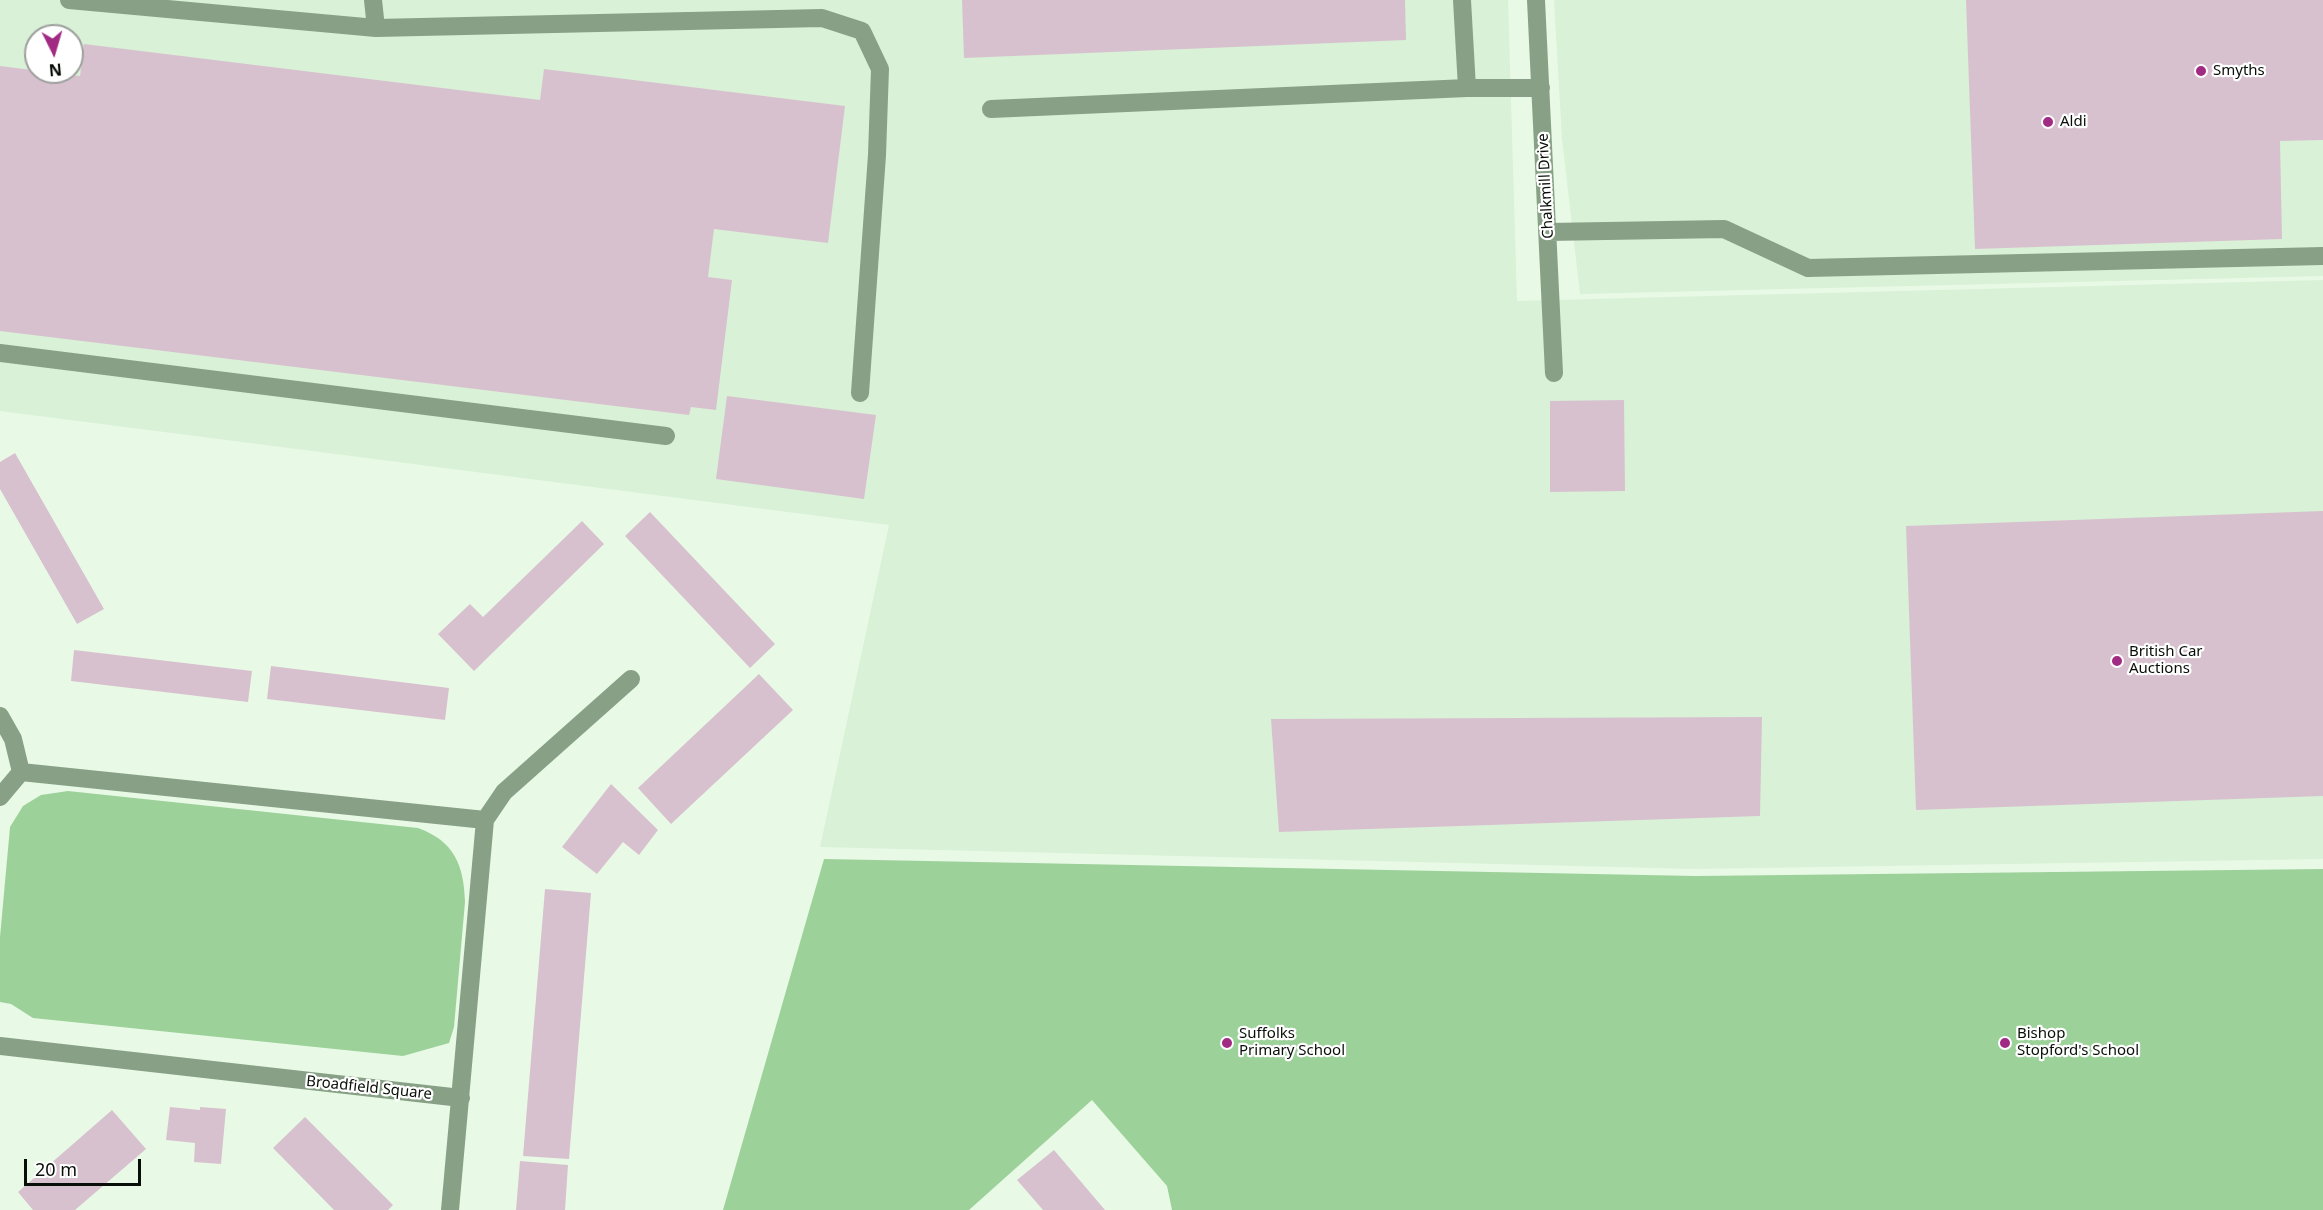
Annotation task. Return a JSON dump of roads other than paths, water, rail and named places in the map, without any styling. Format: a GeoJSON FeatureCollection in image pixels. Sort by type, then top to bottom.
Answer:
{"type":"FeatureCollection","features":[{"type":"Feature","properties":{"kind":"street"},"geometry":{"type":"LineString","coordinates":[[69,0],[376,28],[822,18],[862,31],[880,69],[877,155],[860,393]]}},
{"type":"Feature","properties":{"kind":"street"},"geometry":{"type":"LineString","coordinates":[[373,0],[376,28]]}},
{"type":"Feature","properties":{"kind":"street"},"geometry":{"type":"LineString","coordinates":[[1462,0],[1467,88]]}},
{"type":"Feature","properties":{"kind":"street","name":"Chalkmill Drive"},"geometry":{"type":"LineString","coordinates":[[1536,0],[1554,373]]}},
{"type":"Feature","properties":{"kind":"street"},"geometry":{"type":"LineString","coordinates":[[991,109],[1467,88],[1540,88]]}},
{"type":"Feature","properties":{"kind":"street"},"geometry":{"type":"LineString","coordinates":[[1548,232],[1724,229],[1808,268],[2323,256]]}},
{"type":"Feature","properties":{"kind":"street"},"geometry":{"type":"LineString","coordinates":[[0,353],[666,436]]}},
{"type":"Feature","properties":{"kind":"street"},"geometry":{"type":"LineString","coordinates":[[450,1210],[485,820],[504,792],[631,678]]}},
{"type":"Feature","properties":{"kind":"street"},"geometry":{"type":"LineString","coordinates":[[0,716],[13,739],[21,772]]}},
{"type":"Feature","properties":{"kind":"street"},"geometry":{"type":"LineString","coordinates":[[21,772],[485,820]]}},
{"type":"Feature","properties":{"kind":"street"},"geometry":{"type":"LineString","coordinates":[[0,797],[21,772]]}},
{"type":"Feature","properties":{"kind":"street","name":"Broadfield Square"},"geometry":{"type":"LineString","coordinates":[[0,1047],[461,1098]]}},
{"type":"Feature","properties":{"kind":"place","name":"Smyths"},"geometry":{"type":"Point","coordinates":[2201,71]}},
{"type":"Feature","properties":{"kind":"place","name":"Aldi"},"geometry":{"type":"Point","coordinates":[2048,122]}},
{"type":"Feature","properties":{"kind":"place","name":"British Car Auctions"},"geometry":{"type":"Point","coordinates":[2117,661]}},
{"type":"Feature","properties":{"kind":"place","name":"Suffolks Primary School"},"geometry":{"type":"Point","coordinates":[1227,1043]}},
{"type":"Feature","properties":{"kind":"place","name":"Bishop Stopford's School"},"geometry":{"type":"Point","coordinates":[2005,1043]}}]}
